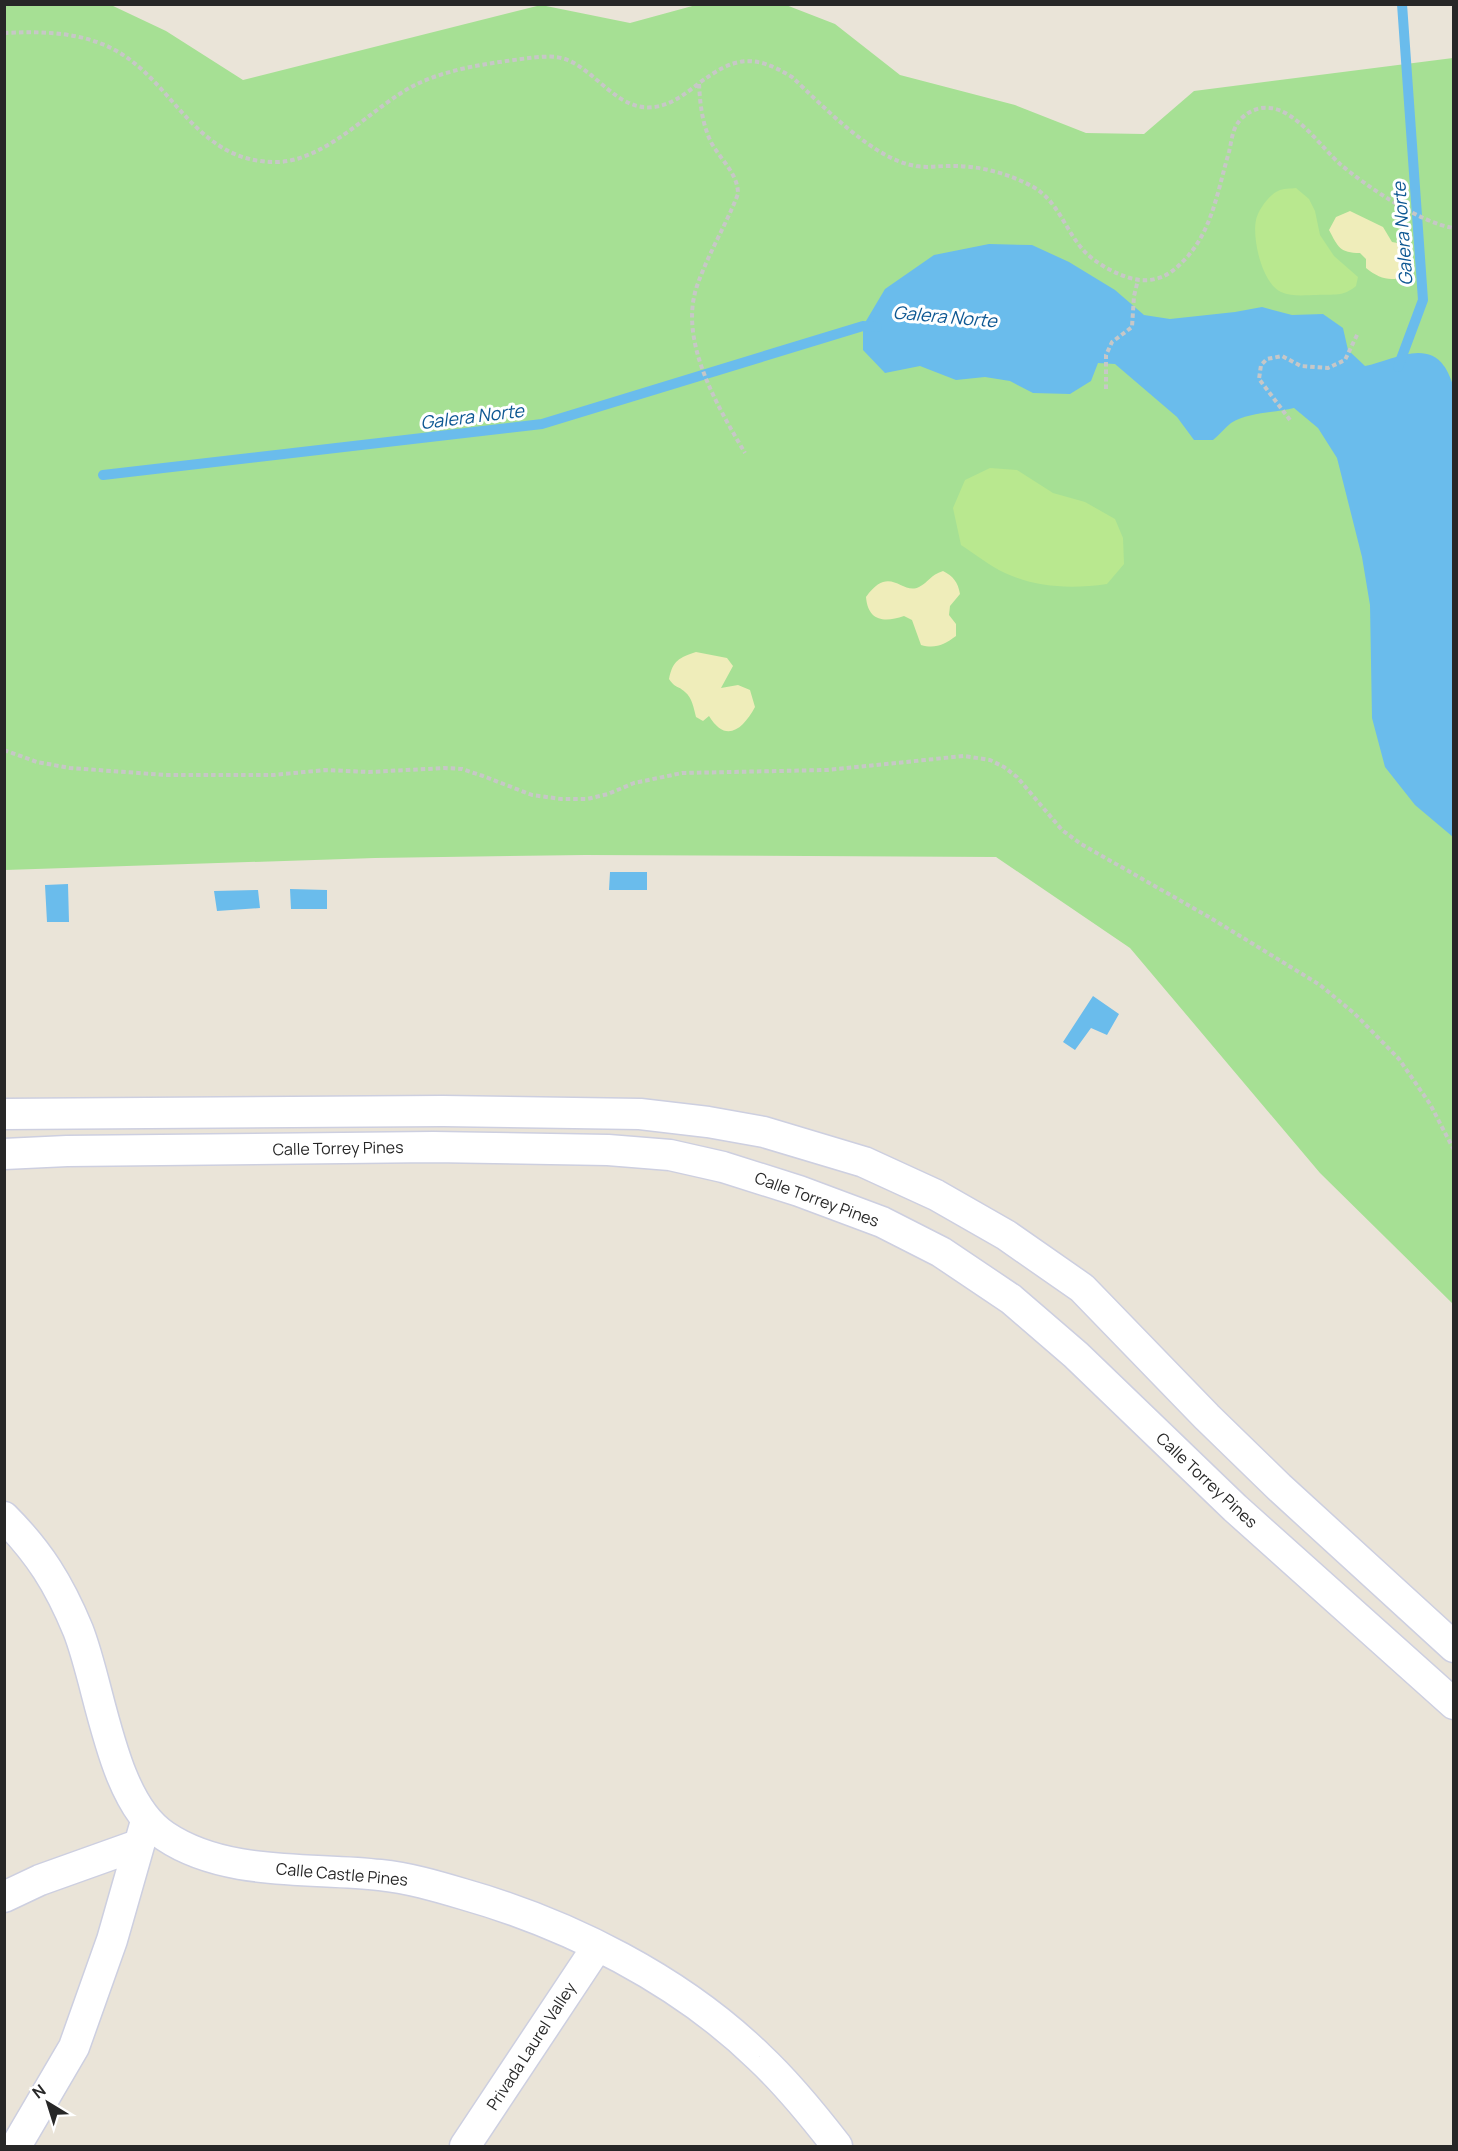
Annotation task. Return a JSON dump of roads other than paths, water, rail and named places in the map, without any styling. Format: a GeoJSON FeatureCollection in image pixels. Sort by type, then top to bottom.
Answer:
{"type":"FeatureCollection","features":[{"type":"Feature","properties":{"kind":"street"},"geometry":{"type":"LineString","coordinates":[[4,1114],[443,1111],[640,1114],[708,1122],[764,1132],[864,1162],[936,1195],[1006,1235],[1082,1288],[1263,1472],[1454,1647]]}},
{"type":"Feature","properties":{"kind":"street","name":"Calle Torrey Pines"},"geometry":{"type":"LineString","coordinates":[[4,1154],[67,1151],[434,1147],[608,1150],[670,1155],[723,1167],[862,1214],[940,1252],[1011,1299],[1076,1355],[1235,1508],[1454,1704]]}},
{"type":"Feature","properties":{"kind":"street","name":"Calle Castle Pines"},"geometry":{"type":"LineString","coordinates":[[4,1517],[39,1556],[58,1587],[79,1632],[116,1759],[142,1833],[165,1837],[194,1851],[225,1860],[265,1867],[415,1880],[508,1906],[540,1919],[644,1971],[711,2015],[758,2056],[801,2100],[837,2146]]}},
{"type":"Feature","properties":{"kind":"street"},"geometry":{"type":"LineString","coordinates":[[4,1897],[142,1833]]}},
{"type":"Feature","properties":{"kind":"street"},"geometry":{"type":"LineString","coordinates":[[16,2146],[74,2047],[112,1940],[142,1833]]}},
{"type":"Feature","properties":{"kind":"street","name":"Privada Laurel Valley"},"geometry":{"type":"LineString","coordinates":[[465,2146],[597,1947]]}},
{"type":"Feature","properties":{"kind":"water"},"geometry":{"type":"Polygon","coordinates":[[[989,244],[1032,245],[1069,262],[1115,290],[1144,315],[1170,319],[1262,307],[1292,315],[1323,314],[1343,328],[1348,350],[1365,366],[1417,353],[1436,358],[1444,366],[1454,387],[1453,837],[1415,805],[1385,767],[1372,718],[1370,605],[1362,557],[1337,458],[1318,428],[1294,408],[1238,419],[1213,440],[1194,440],[1177,417],[1115,364],[1098,363],[1091,381],[1070,394],[1033,393],[1010,381],[985,377],[956,380],[920,366],[885,373],[863,350],[863,326],[885,289],[934,255],[989,244]]]}},
{"type":"Feature","properties":{"kind":"water"},"geometry":{"type":"Polygon","coordinates":[[[610,872],[647,872],[647,890],[609,890],[610,872]]]}},
{"type":"Feature","properties":{"kind":"water"},"geometry":{"type":"Polygon","coordinates":[[[68,884],[69,922],[47,922],[45,885],[68,884]]]}},
{"type":"Feature","properties":{"kind":"water"},"geometry":{"type":"Polygon","coordinates":[[[290,889],[327,890],[327,909],[291,909],[290,889]]]}},
{"type":"Feature","properties":{"kind":"water"},"geometry":{"type":"Polygon","coordinates":[[[258,890],[260,908],[217,911],[214,891],[258,890]]]}},
{"type":"Feature","properties":{"kind":"water"},"geometry":{"type":"Polygon","coordinates":[[[1093,996],[1119,1014],[1107,1035],[1091,1028],[1075,1050],[1063,1042],[1093,996]]]}},
{"type":"Feature","properties":{"kind":"waterway","name":"Galera Norte"},"geometry":{"type":"LineString","coordinates":[[1398,367],[1423,300],[1402,4]]}},
{"type":"Feature","properties":{"kind":"waterway","name":"Galera Norte"},"geometry":{"type":"LineString","coordinates":[[103,475],[542,424],[863,326],[877,327]]}}]}
